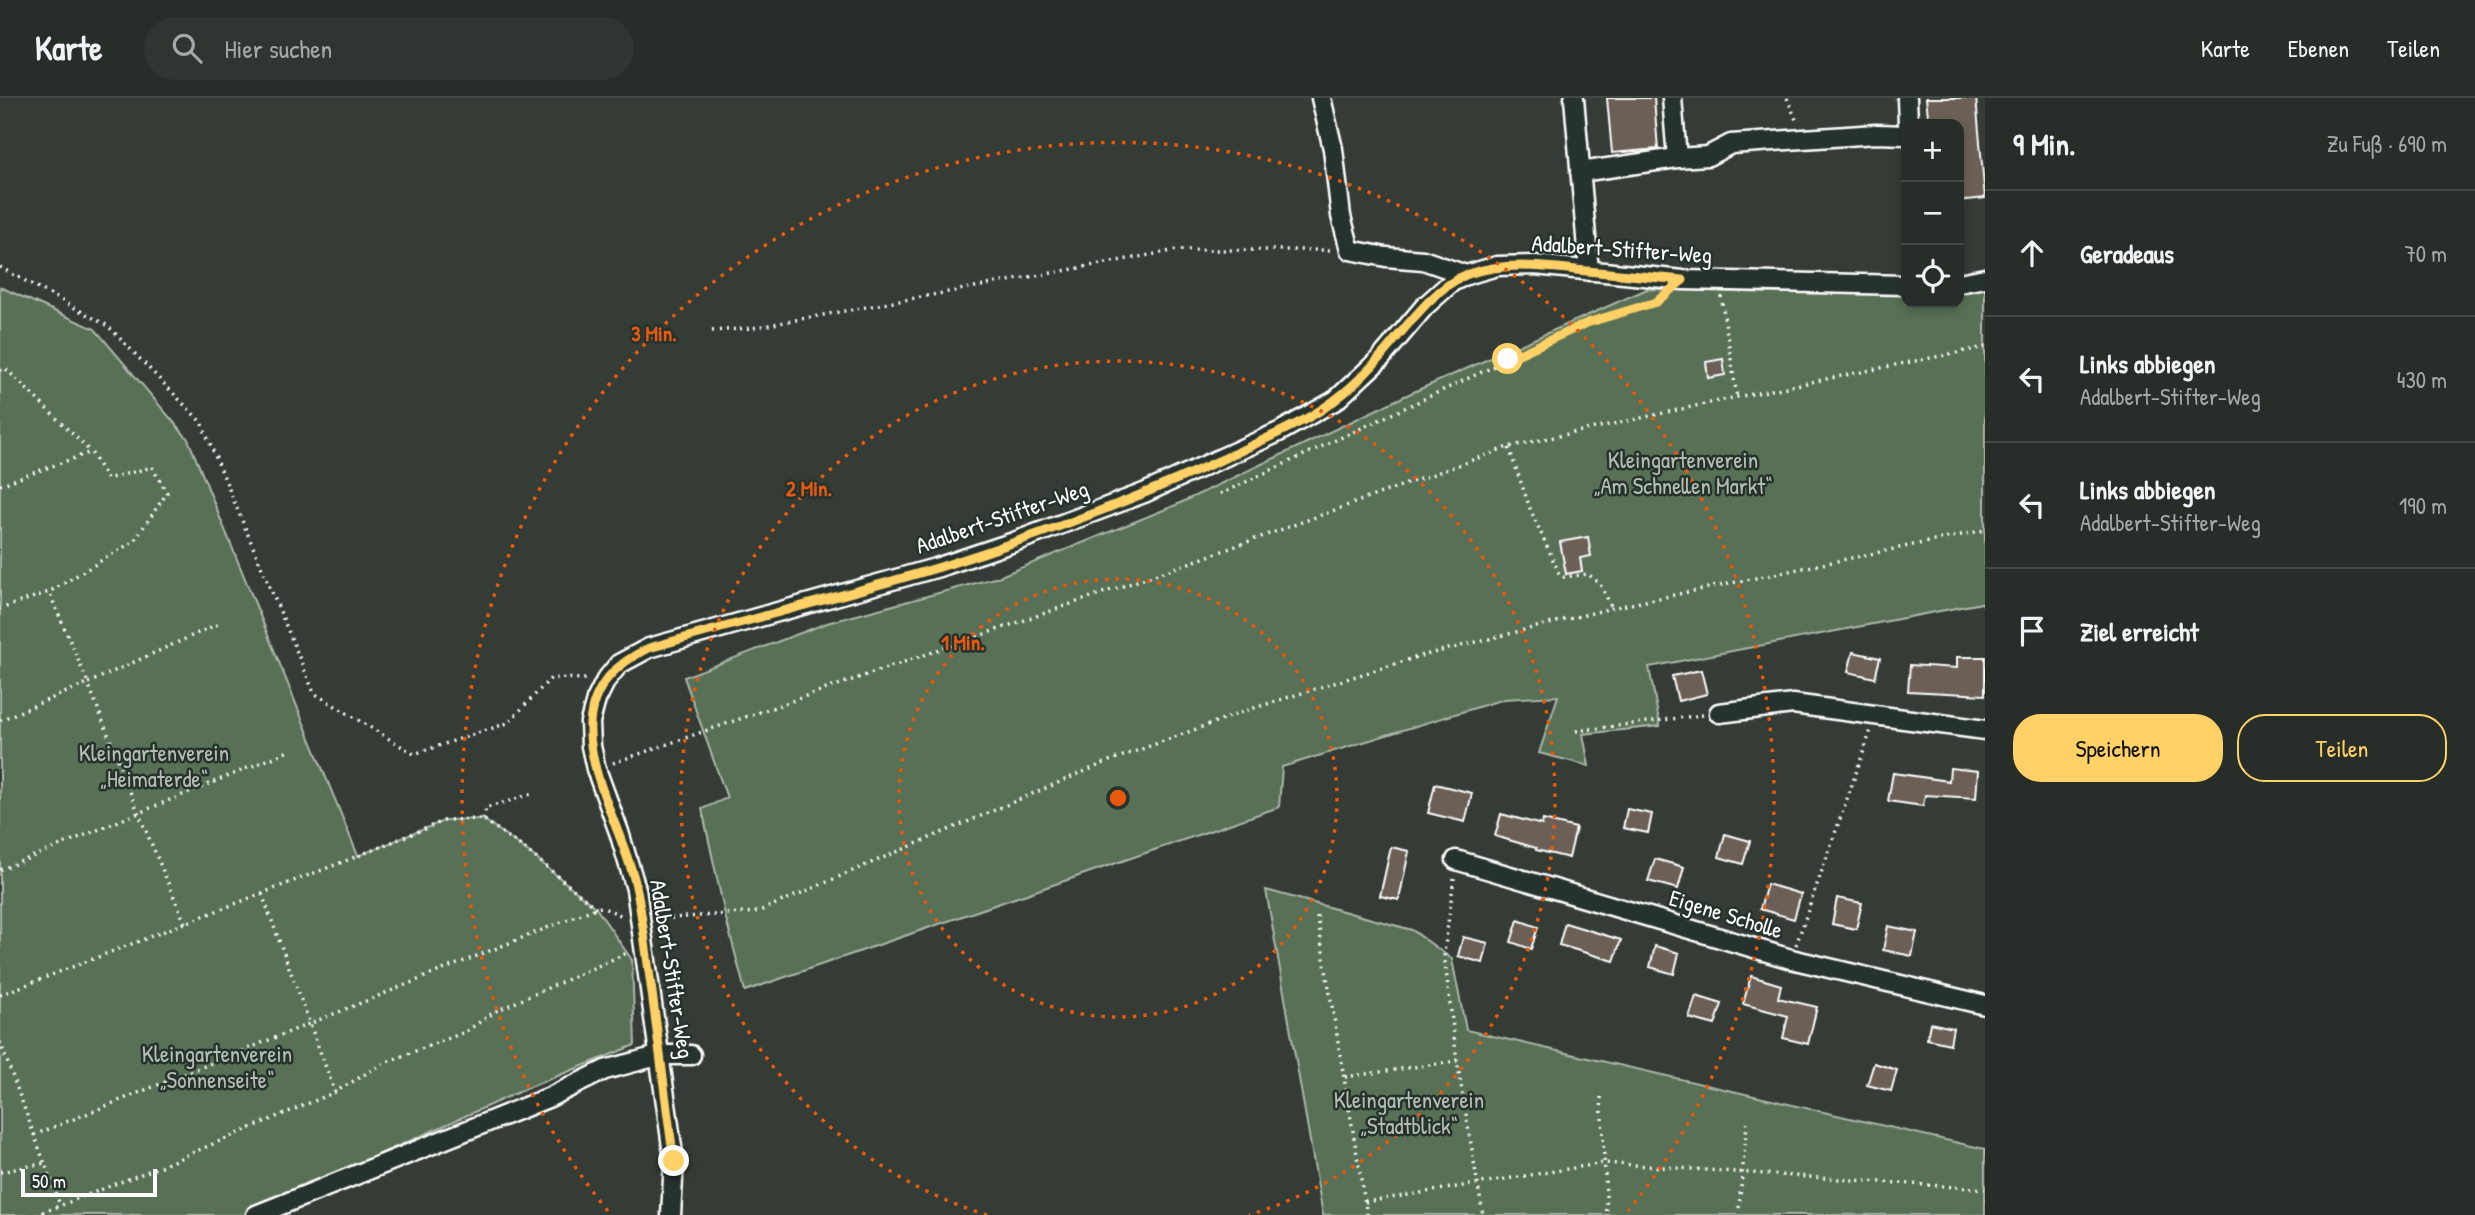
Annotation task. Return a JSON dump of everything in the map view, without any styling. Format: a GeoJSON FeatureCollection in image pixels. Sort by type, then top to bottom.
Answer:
{"type":"FeatureCollection","features":[{"type":"Feature","properties":{"kind":"street"},"geometry":{"type":"LineString","coordinates":[[1321,98],[1333,149],[1341,216],[1350,250],[1423,260],[1466,275]]}},
{"type":"Feature","properties":{"kind":"street"},"geometry":{"type":"LineString","coordinates":[[1574,98],[1589,271]]}},
{"type":"Feature","properties":{"kind":"street"},"geometry":{"type":"LineString","coordinates":[[1672,98],[1677,158]]}},
{"type":"Feature","properties":{"kind":"street"},"geometry":{"type":"LineString","coordinates":[[1907,98],[1908,119]]}},
{"type":"Feature","properties":{"kind":"street"},"geometry":{"type":"LineString","coordinates":[[1580,172],[1708,156],[1731,144],[1876,134],[1901,135]]}},
{"type":"Feature","properties":{"kind":"street","name":"Adalbert-Stifter-Weg"},"geometry":{"type":"LineString","coordinates":[[671,1215],[674,1161],[645,946],[635,919],[636,889],[629,861],[596,769],[592,746],[590,722],[596,699],[619,664],[649,648],[939,567],[1014,542],[1144,493],[1279,432],[1312,415],[1346,391],[1381,358],[1425,306],[1452,282],[1466,275],[1497,267],[1523,266],[1683,280],[1901,285]]}},
{"type":"Feature","properties":{"kind":"street"},"geometry":{"type":"LineString","coordinates":[[1964,282],[1985,278]]}},
{"type":"Feature","properties":{"kind":"street"},"geometry":{"type":"LineString","coordinates":[[1719,713],[1793,704],[1985,730]]}},
{"type":"Feature","properties":{"kind":"street","name":"Eigene Scholle"},"geometry":{"type":"LineString","coordinates":[[1456,860],[1791,959],[1985,1006]]}},
{"type":"Feature","properties":{"kind":"street"},"geometry":{"type":"LineString","coordinates":[[256,1215],[550,1097],[605,1070],[661,1055],[691,1055]]}},
{"type":"Feature","properties":{"kind":"path"},"geometry":{"type":"LineString","coordinates":[[1787,98],[1803,138]]}},
{"type":"Feature","properties":{"kind":"path"},"geometry":{"type":"LineString","coordinates":[[712,331],[752,328],[1177,250],[1350,250]]}},
{"type":"Feature","properties":{"kind":"path"},"geometry":{"type":"LineString","coordinates":[[0,267],[108,326],[201,422],[314,694],[414,754],[508,723],[551,678],[606,680]]}},
{"type":"Feature","properties":{"kind":"path"},"geometry":{"type":"LineString","coordinates":[[1220,494],[1587,323],[1656,302],[1683,280]]}},
{"type":"Feature","properties":{"kind":"path"},"geometry":{"type":"LineString","coordinates":[[1720,298],[1737,397]]}},
{"type":"Feature","properties":{"kind":"path"},"geometry":{"type":"LineString","coordinates":[[596,769],[1166,571],[1508,447],[1985,347]]}},
{"type":"Feature","properties":{"kind":"path"},"geometry":{"type":"LineString","coordinates":[[0,370],[5,368],[91,452],[107,479],[152,467],[167,494],[134,541],[50,592],[0,609]]}},
{"type":"Feature","properties":{"kind":"path"},"geometry":{"type":"LineString","coordinates":[[1508,447],[1531,511],[1559,573],[1564,577],[1588,574],[1600,584],[1612,608]]}},
{"type":"Feature","properties":{"kind":"path"},"geometry":{"type":"LineString","coordinates":[[0,485],[91,452]]}},
{"type":"Feature","properties":{"kind":"path"},"geometry":{"type":"LineString","coordinates":[[34,1135],[596,908],[601,907],[635,919],[757,912],[1109,761],[1251,709],[1417,657],[1612,608],[1985,530]]}},
{"type":"Feature","properties":{"kind":"path"},"geometry":{"type":"LineString","coordinates":[[50,592],[185,923]]}},
{"type":"Feature","properties":{"kind":"path"},"geometry":{"type":"LineString","coordinates":[[0,720],[218,624]]}},
{"type":"Feature","properties":{"kind":"path"},"geometry":{"type":"LineString","coordinates":[[1576,730],[1719,713]]}},
{"type":"Feature","properties":{"kind":"path"},"geometry":{"type":"LineString","coordinates":[[1791,959],[1877,715]]}},
{"type":"Feature","properties":{"kind":"path"},"geometry":{"type":"LineString","coordinates":[[0,870],[289,751]]}},
{"type":"Feature","properties":{"kind":"path"},"geometry":{"type":"LineString","coordinates":[[483,819],[486,808],[536,793]]}},
{"type":"Feature","properties":{"kind":"path"},"geometry":{"type":"LineString","coordinates":[[0,995],[446,820],[483,819],[596,908]]}},
{"type":"Feature","properties":{"kind":"path"},"geometry":{"type":"LineString","coordinates":[[1456,860],[1444,954],[1457,1060],[1483,1215]]}},
{"type":"Feature","properties":{"kind":"path"},"geometry":{"type":"LineString","coordinates":[[262,894],[335,1091]]}},
{"type":"Feature","properties":{"kind":"path"},"geometry":{"type":"LineString","coordinates":[[1317,916],[1367,1215]]}},
{"type":"Feature","properties":{"kind":"path"},"geometry":{"type":"LineString","coordinates":[[36,1215],[164,1165],[335,1091],[384,1063],[465,1032],[496,1011],[645,946]]}},
{"type":"Feature","properties":{"kind":"path"},"geometry":{"type":"LineString","coordinates":[[0,1042],[60,1205]]}},
{"type":"Feature","properties":{"kind":"path"},"geometry":{"type":"LineString","coordinates":[[1344,1077],[1457,1060]]}},
{"type":"Feature","properties":{"kind":"path"},"geometry":{"type":"LineString","coordinates":[[1601,1097],[1607,1215]]}},
{"type":"Feature","properties":{"kind":"path"},"geometry":{"type":"LineString","coordinates":[[1739,1208],[1747,1123]]}},
{"type":"Feature","properties":{"kind":"path"},"geometry":{"type":"LineString","coordinates":[[0,1172],[45,1163]]}},
{"type":"Feature","properties":{"kind":"path"},"geometry":{"type":"LineString","coordinates":[[1365,1202],[1604,1163],[1985,1189]]}},
{"type":"Feature","properties":{"kind":"green space"},"geometry":{"type":"Polygon","coordinates":[[[0,287],[95,329],[188,439],[358,856],[446,820],[483,819],[525,849],[596,908],[632,960],[635,1045],[530,1087],[244,1215],[0,1215],[0,287]]]}},
{"type":"Feature","properties":{"kind":"green space","name":"Kleingartenverein „Am Schnellen Markt“"},"geometry":{"type":"Polygon","coordinates":[[[1985,287],[1985,609],[1982,603],[1649,667],[1660,726],[1583,734],[1589,766],[1539,753],[1558,696],[1504,699],[1282,767],[1279,807],[745,991],[702,809],[727,798],[684,677],[827,623],[998,577],[1176,505],[1409,394],[1647,289],[1901,293],[1901,308],[1964,308],[1964,289],[1985,287]]]}},
{"type":"Feature","properties":{"kind":"green space","name":"Kleingartenverein „Stadtblick“"},"geometry":{"type":"Polygon","coordinates":[[[1266,890],[1412,930],[1452,959],[1466,1030],[1985,1149],[1985,1215],[1323,1215],[1266,890]]]}},
{"type":"Feature","properties":{"kind":"building"},"geometry":{"type":"Polygon","coordinates":[[[1607,98],[1654,98],[1658,149],[1612,153],[1607,98]]]}},
{"type":"Feature","properties":{"kind":"building"},"geometry":{"type":"Polygon","coordinates":[[[1926,98],[1976,98],[1985,198],[1964,200],[1964,119],[1928,119],[1926,98]]]}},
{"type":"Feature","properties":{"kind":"building"},"geometry":{"type":"Polygon","coordinates":[[[1723,359],[1725,375],[1708,378],[1706,362],[1723,359]]]}},
{"type":"Feature","properties":{"kind":"building"},"geometry":{"type":"Polygon","coordinates":[[[1588,537],[1591,556],[1580,558],[1582,571],[1566,574],[1560,542],[1588,537]]]}},
{"type":"Feature","properties":{"kind":"building"},"geometry":{"type":"Polygon","coordinates":[[[1853,652],[1880,658],[1875,678],[1848,672],[1853,652]]]}},
{"type":"Feature","properties":{"kind":"building"},"geometry":{"type":"Polygon","coordinates":[[[1957,657],[1985,657],[1985,695],[1908,691],[1910,665],[1957,668],[1957,657]]]}},
{"type":"Feature","properties":{"kind":"building"},"geometry":{"type":"Polygon","coordinates":[[[1701,670],[1707,694],[1678,701],[1672,676],[1701,670]]]}},
{"type":"Feature","properties":{"kind":"building"},"geometry":{"type":"Polygon","coordinates":[[[1950,768],[1978,771],[1976,798],[1925,795],[1923,806],[1888,801],[1893,773],[1949,781],[1950,768]]]}},
{"type":"Feature","properties":{"kind":"building"},"geometry":{"type":"Polygon","coordinates":[[[1435,784],[1472,793],[1465,822],[1428,813],[1435,784]]]}},
{"type":"Feature","properties":{"kind":"building"},"geometry":{"type":"Polygon","coordinates":[[[1627,809],[1652,814],[1648,833],[1623,828],[1627,809]]]}},
{"type":"Feature","properties":{"kind":"building"},"geometry":{"type":"Polygon","coordinates":[[[1501,814],[1542,825],[1543,820],[1576,828],[1569,858],[1495,836],[1501,814]]]}},
{"type":"Feature","properties":{"kind":"building"},"geometry":{"type":"Polygon","coordinates":[[[1725,834],[1750,841],[1743,864],[1719,857],[1725,834]]]}},
{"type":"Feature","properties":{"kind":"building"},"geometry":{"type":"Polygon","coordinates":[[[1391,847],[1409,851],[1399,900],[1380,896],[1391,847]]]}},
{"type":"Feature","properties":{"kind":"building"},"geometry":{"type":"Polygon","coordinates":[[[1655,859],[1684,867],[1678,889],[1648,881],[1655,859]]]}},
{"type":"Feature","properties":{"kind":"building"},"geometry":{"type":"Polygon","coordinates":[[[1767,884],[1801,894],[1794,919],[1760,909],[1767,884]]]}},
{"type":"Feature","properties":{"kind":"building"},"geometry":{"type":"Polygon","coordinates":[[[1837,898],[1862,903],[1856,929],[1832,924],[1837,898]]]}},
{"type":"Feature","properties":{"kind":"building"},"geometry":{"type":"Polygon","coordinates":[[[1518,920],[1538,927],[1531,949],[1511,942],[1518,920]]]}},
{"type":"Feature","properties":{"kind":"building"},"geometry":{"type":"Polygon","coordinates":[[[1565,923],[1621,940],[1614,961],[1559,945],[1565,923]]]}},
{"type":"Feature","properties":{"kind":"building"},"geometry":{"type":"Polygon","coordinates":[[[1888,926],[1917,932],[1912,956],[1883,950],[1888,926]]]}},
{"type":"Feature","properties":{"kind":"building"},"geometry":{"type":"Polygon","coordinates":[[[1463,937],[1488,943],[1483,963],[1458,956],[1463,937]]]}},
{"type":"Feature","properties":{"kind":"building"},"geometry":{"type":"Polygon","coordinates":[[[1655,946],[1679,953],[1674,974],[1650,967],[1655,946]]]}},
{"type":"Feature","properties":{"kind":"building"},"geometry":{"type":"Polygon","coordinates":[[[1751,976],[1781,985],[1778,998],[1817,1007],[1808,1044],[1783,1038],[1788,1016],[1743,1004],[1751,976]]]}},
{"type":"Feature","properties":{"kind":"building"},"geometry":{"type":"Polygon","coordinates":[[[1696,996],[1722,1004],[1715,1025],[1689,1018],[1696,996]]]}},
{"type":"Feature","properties":{"kind":"building"},"geometry":{"type":"Polygon","coordinates":[[[1930,1023],[1953,1028],[1950,1044],[1927,1039],[1930,1023]]]}},
{"type":"Feature","properties":{"kind":"building"},"geometry":{"type":"Polygon","coordinates":[[[1874,1063],[1897,1070],[1891,1091],[1867,1085],[1874,1063]]]}},
{"type":"Feature","properties":{"kind":"route"},"geometry":{"type":"LineString","coordinates":[[674,1161],[636,889],[620,832],[596,769],[592,746],[590,722],[596,699],[619,664],[649,648],[939,567],[1014,542],[1144,493],[1279,432],[1336,400],[1381,358],[1425,306],[1452,282],[1466,275],[1497,267],[1535,265],[1683,280],[1656,302],[1587,323],[1508,359]]}},
{"type":"Feature","properties":{"kind":"park label","name":"Kleingartenverein „Heimaterde“"},"geometry":{"type":"Point","coordinates":[154,766]}},
{"type":"Feature","properties":{"kind":"park label","name":"Kleingartenverein „Sonnenseite“"},"geometry":{"type":"Point","coordinates":[217,1067]}}]}
